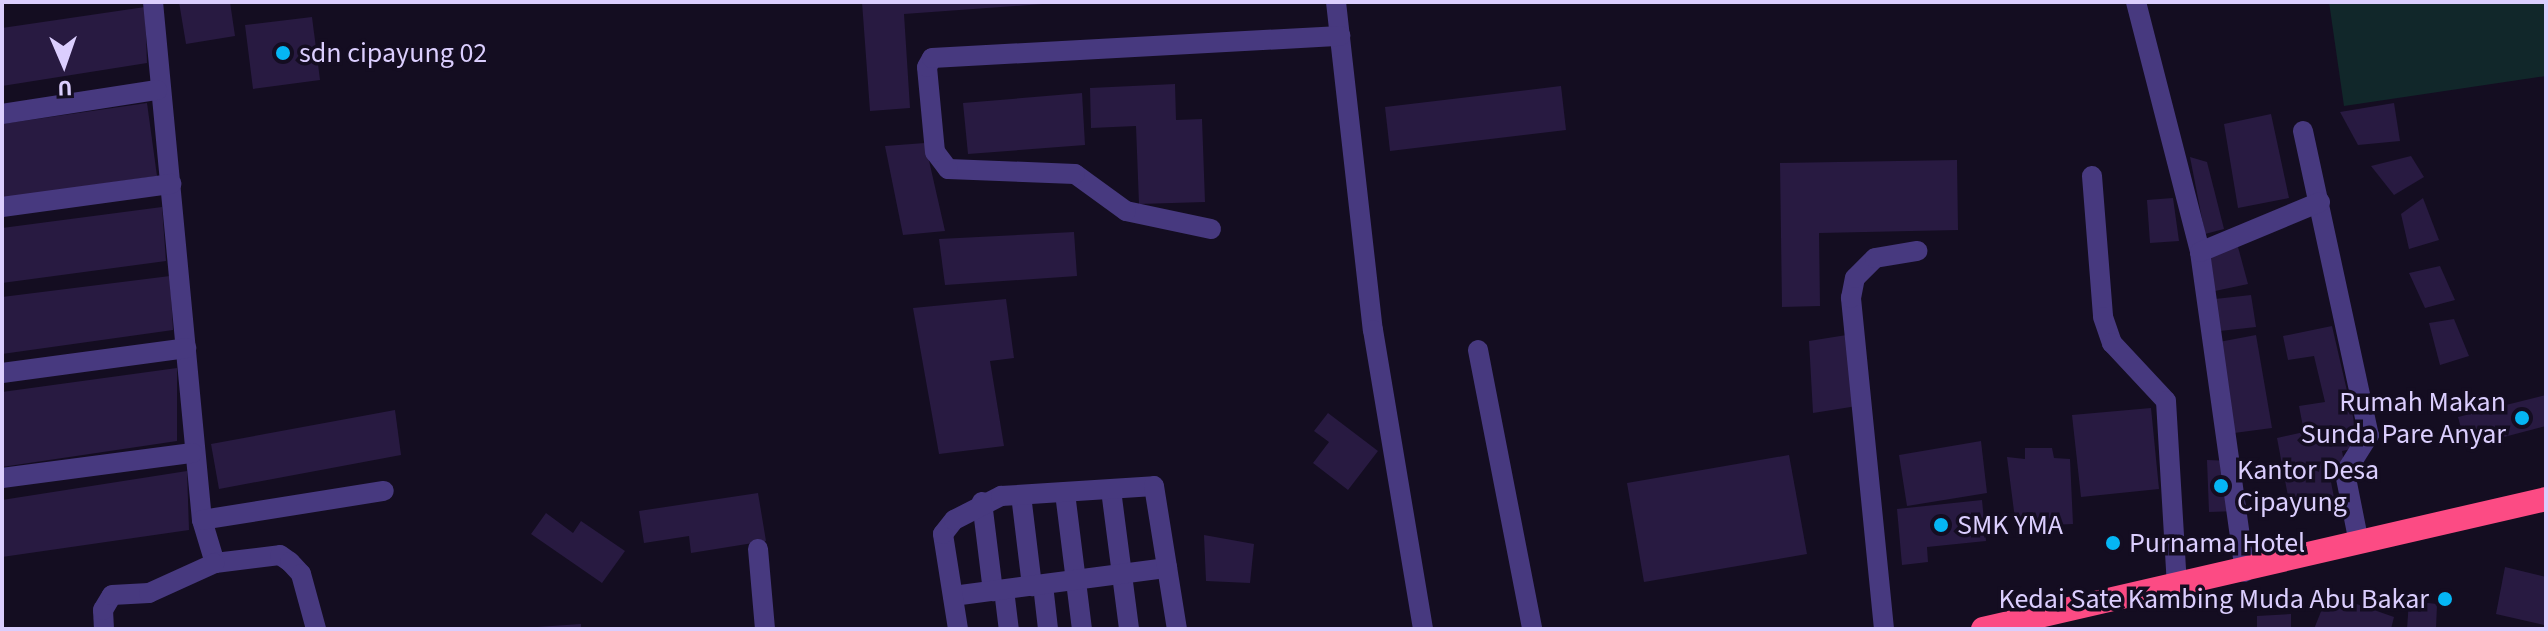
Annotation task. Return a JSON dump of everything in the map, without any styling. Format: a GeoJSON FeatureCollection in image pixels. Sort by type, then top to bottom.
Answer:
{"type":"FeatureCollection","features":[{"type":"Feature","properties":{"kind":"highway"},"geometry":{"type":"LineString","coordinates":[[1983,629],[2245,572],[2546,499]]}},
{"type":"Feature","properties":{"kind":"street"},"geometry":{"type":"LineString","coordinates":[[153,2],[157,90],[171,184],[192,453],[199,464],[202,520],[215,563]]}},
{"type":"Feature","properties":{"kind":"street"},"geometry":{"type":"LineString","coordinates":[[1336,2],[1373,330],[1423,629]]}},
{"type":"Feature","properties":{"kind":"street"},"geometry":{"type":"LineString","coordinates":[[2136,2],[2200,252],[2245,572]]}},
{"type":"Feature","properties":{"kind":"street"},"geometry":{"type":"LineString","coordinates":[[1211,229],[1126,211],[1075,174],[948,169],[935,152],[927,67],[932,58],[1340,36]]}},
{"type":"Feature","properties":{"kind":"street"},"geometry":{"type":"LineString","coordinates":[[2,114],[157,90]]}},
{"type":"Feature","properties":{"kind":"street"},"geometry":{"type":"LineString","coordinates":[[2303,131],[2369,435],[2345,473],[2359,543]]}},
{"type":"Feature","properties":{"kind":"street"},"geometry":{"type":"LineString","coordinates":[[2092,176],[2103,317],[2112,343],[2166,401],[2177,587]]}},
{"type":"Feature","properties":{"kind":"street"},"geometry":{"type":"LineString","coordinates":[[2,207],[171,184]]}},
{"type":"Feature","properties":{"kind":"street"},"geometry":{"type":"LineString","coordinates":[[2200,252],[2320,202]]}},
{"type":"Feature","properties":{"kind":"street"},"geometry":{"type":"LineString","coordinates":[[1884,629],[1851,298],[1855,278],[1875,258],[1917,251]]}},
{"type":"Feature","properties":{"kind":"street"},"geometry":{"type":"LineString","coordinates":[[2,373],[186,348]]}},
{"type":"Feature","properties":{"kind":"street"},"geometry":{"type":"LineString","coordinates":[[1478,350],[1532,629]]}},
{"type":"Feature","properties":{"kind":"street"},"geometry":{"type":"LineString","coordinates":[[2,478],[192,453]]}},
{"type":"Feature","properties":{"kind":"street"},"geometry":{"type":"LineString","coordinates":[[958,629],[943,534],[982,502],[1021,495],[1154,486],[1177,629]]}},
{"type":"Feature","properties":{"kind":"street"},"geometry":{"type":"LineString","coordinates":[[1111,490],[1129,629]]}},
{"type":"Feature","properties":{"kind":"street"},"geometry":{"type":"LineString","coordinates":[[202,520],[384,491]]}},
{"type":"Feature","properties":{"kind":"street"},"geometry":{"type":"LineString","coordinates":[[1065,493],[1082,629]]}},
{"type":"Feature","properties":{"kind":"street"},"geometry":{"type":"LineString","coordinates":[[1021,495],[1048,629]]}},
{"type":"Feature","properties":{"kind":"street"},"geometry":{"type":"LineString","coordinates":[[982,502],[1009,629]]}},
{"type":"Feature","properties":{"kind":"street"},"geometry":{"type":"LineString","coordinates":[[758,549],[765,629]]}},
{"type":"Feature","properties":{"kind":"street"},"geometry":{"type":"LineString","coordinates":[[104,629],[103,610],[112,595],[149,593],[215,563],[280,555],[301,574],[316,629]]}},
{"type":"Feature","properties":{"kind":"street"},"geometry":{"type":"LineString","coordinates":[[953,596],[1167,568]]}},
{"type":"Feature","properties":{"kind":"green space"},"geometry":{"type":"Polygon","coordinates":[[[2329,2],[2546,2],[2546,76],[2344,106],[2329,2]]]}},
{"type":"Feature","properties":{"kind":"building","name":"sdn cipayung 02"},"geometry":{"type":"Polygon","coordinates":[[[179,2],[230,2],[235,36],[186,44],[179,2]]]}},
{"type":"Feature","properties":{"kind":"building"},"geometry":{"type":"Polygon","coordinates":[[[862,2],[1043,4],[904,14],[910,108],[870,111],[862,2]]]}},
{"type":"Feature","properties":{"kind":"building"},"geometry":{"type":"Polygon","coordinates":[[[145,7],[147,63],[2,86],[2,28],[145,7]]]}},
{"type":"Feature","properties":{"kind":"building","name":"sdn cipayung 02"},"geometry":{"type":"Polygon","coordinates":[[[312,17],[320,80],[253,89],[245,25],[312,17]]]}},
{"type":"Feature","properties":{"kind":"building"},"geometry":{"type":"Polygon","coordinates":[[[1175,84],[1176,120],[1202,119],[1205,202],[1139,204],[1136,126],[1091,128],[1090,88],[1175,84]]]}},
{"type":"Feature","properties":{"kind":"building"},"geometry":{"type":"Polygon","coordinates":[[[1561,86],[1566,130],[1390,151],[1385,107],[1561,86]]]}},
{"type":"Feature","properties":{"kind":"building"},"geometry":{"type":"Polygon","coordinates":[[[1082,93],[1085,145],[968,154],[963,103],[1082,93]]]}},
{"type":"Feature","properties":{"kind":"building"},"geometry":{"type":"Polygon","coordinates":[[[147,103],[157,176],[2,198],[2,124],[147,103]]]}},
{"type":"Feature","properties":{"kind":"building"},"geometry":{"type":"Polygon","coordinates":[[[2394,103],[2400,141],[2358,145],[2340,112],[2394,103]]]}},
{"type":"Feature","properties":{"kind":"building"},"geometry":{"type":"Polygon","coordinates":[[[2271,114],[2289,198],[2238,208],[2224,124],[2271,114]]]}},
{"type":"Feature","properties":{"kind":"building"},"geometry":{"type":"Polygon","coordinates":[[[925,143],[945,231],[903,235],[885,146],[925,143]]]}},
{"type":"Feature","properties":{"kind":"building"},"geometry":{"type":"Polygon","coordinates":[[[2411,156],[2424,177],[2394,195],[2371,166],[2411,156]]]}},
{"type":"Feature","properties":{"kind":"building"},"geometry":{"type":"Polygon","coordinates":[[[2190,157],[2207,162],[2224,229],[2205,234],[2190,157]]]}},
{"type":"Feature","properties":{"kind":"building"},"geometry":{"type":"Polygon","coordinates":[[[1957,160],[1958,230],[1819,233],[1820,306],[1782,307],[1780,163],[1957,160]]]}},
{"type":"Feature","properties":{"kind":"building"},"geometry":{"type":"Polygon","coordinates":[[[2173,198],[2179,241],[2150,243],[2147,200],[2173,198]]]}},
{"type":"Feature","properties":{"kind":"building"},"geometry":{"type":"Polygon","coordinates":[[[2423,198],[2439,240],[2409,249],[2401,214],[2423,198]]]}},
{"type":"Feature","properties":{"kind":"building"},"geometry":{"type":"Polygon","coordinates":[[[162,207],[166,261],[2,283],[2,228],[162,207]]]}},
{"type":"Feature","properties":{"kind":"building"},"geometry":{"type":"Polygon","coordinates":[[[1074,232],[1077,276],[945,285],[939,239],[1074,232]]]}},
{"type":"Feature","properties":{"kind":"building"},"geometry":{"type":"Polygon","coordinates":[[[2238,247],[2248,284],[2215,291],[2206,255],[2238,247]]]}},
{"type":"Feature","properties":{"kind":"building"},"geometry":{"type":"Polygon","coordinates":[[[2440,266],[2455,300],[2425,308],[2409,273],[2440,266]]]}},
{"type":"Feature","properties":{"kind":"building"},"geometry":{"type":"Polygon","coordinates":[[[170,276],[173,330],[2,354],[2,297],[170,276]]]}},
{"type":"Feature","properties":{"kind":"building"},"geometry":{"type":"Polygon","coordinates":[[[2251,295],[2256,327],[2220,331],[2215,299],[2251,295]]]}},
{"type":"Feature","properties":{"kind":"building"},"geometry":{"type":"Polygon","coordinates":[[[1006,299],[1014,358],[990,361],[1004,446],[939,454],[913,308],[1006,299]]]}},
{"type":"Feature","properties":{"kind":"building"},"geometry":{"type":"Polygon","coordinates":[[[2454,319],[2469,356],[2440,365],[2429,323],[2454,319]]]}},
{"type":"Feature","properties":{"kind":"building"},"geometry":{"type":"Polygon","coordinates":[[[2332,326],[2360,447],[2342,451],[2344,462],[2328,466],[2335,503],[2291,512],[2277,438],[2304,432],[2299,406],[2325,402],[2314,356],[2288,360],[2283,336],[2332,326]]]}},
{"type":"Feature","properties":{"kind":"building"},"geometry":{"type":"Polygon","coordinates":[[[1853,334],[1857,406],[1813,413],[1809,341],[1853,334]]]}},
{"type":"Feature","properties":{"kind":"building"},"geometry":{"type":"Polygon","coordinates":[[[2256,335],[2272,428],[2234,433],[2219,342],[2256,335]]]}},
{"type":"Feature","properties":{"kind":"building"},"geometry":{"type":"Polygon","coordinates":[[[177,368],[177,441],[2,467],[2,392],[177,368]]]}},
{"type":"Feature","properties":{"kind":"building"},"geometry":{"type":"Polygon","coordinates":[[[2546,395],[2546,426],[2466,447],[2458,417],[2546,395]]]}},
{"type":"Feature","properties":{"kind":"building"},"geometry":{"type":"Polygon","coordinates":[[[2151,408],[2159,489],[2081,497],[2072,415],[2151,408]]]}},
{"type":"Feature","properties":{"kind":"building"},"geometry":{"type":"Polygon","coordinates":[[[395,410],[401,455],[219,489],[211,444],[395,410]]]}},
{"type":"Feature","properties":{"kind":"building"},"geometry":{"type":"Polygon","coordinates":[[[1328,413],[1378,451],[1348,490],[1313,463],[1329,442],[1314,431],[1328,413]]]}},
{"type":"Feature","properties":{"kind":"building"},"geometry":{"type":"Polygon","coordinates":[[[1981,441],[1987,493],[1907,506],[1899,455],[1981,441]]]}},
{"type":"Feature","properties":{"kind":"building"},"geometry":{"type":"Polygon","coordinates":[[[2025,448],[2052,448],[2054,458],[2070,459],[2073,524],[2029,526],[2029,518],[2015,519],[2007,457],[2025,459],[2025,448]]]}},
{"type":"Feature","properties":{"kind":"building"},"geometry":{"type":"Polygon","coordinates":[[[1789,455],[1807,554],[1644,582],[1627,483],[1789,455]]]}},
{"type":"Feature","properties":{"kind":"building","name":"Kantor Desa Cipayung"},"geometry":{"type":"Polygon","coordinates":[[[2207,460],[2231,461],[2238,511],[2209,512],[2207,460]]]}},
{"type":"Feature","properties":{"kind":"building"},"geometry":{"type":"Polygon","coordinates":[[[187,471],[189,530],[2,557],[2,500],[187,471]]]}},
{"type":"Feature","properties":{"kind":"building"},"geometry":{"type":"Polygon","coordinates":[[[758,493],[766,541],[691,553],[689,536],[644,543],[639,511],[758,493]]]}},
{"type":"Feature","properties":{"kind":"building","name":"SMK YMA"},"geometry":{"type":"Polygon","coordinates":[[[1982,500],[1986,541],[1927,547],[1928,562],[1902,565],[1897,509],[1982,500]]]}},
{"type":"Feature","properties":{"kind":"building"},"geometry":{"type":"Polygon","coordinates":[[[546,513],[573,533],[581,521],[625,551],[602,583],[531,534],[546,513]]]}},
{"type":"Feature","properties":{"kind":"building"},"geometry":{"type":"Polygon","coordinates":[[[1204,535],[1254,544],[1250,583],[1206,581],[1204,535]]]}},
{"type":"Feature","properties":{"kind":"building"},"geometry":{"type":"Polygon","coordinates":[[[2505,567],[2546,577],[2544,625],[2496,614],[2505,567]]]}},
{"type":"Feature","properties":{"kind":"building"},"geometry":{"type":"Polygon","coordinates":[[[2328,594],[2394,617],[2391,629],[2314,629],[2328,594]]]}},
{"type":"Feature","properties":{"kind":"building"},"geometry":{"type":"Polygon","coordinates":[[[2409,601],[2437,604],[2436,629],[2407,629],[2409,601]]]}},
{"type":"Feature","properties":{"kind":"building"},"geometry":{"type":"Polygon","coordinates":[[[2291,614],[2291,629],[2257,629],[2257,616],[2291,614]]]}},
{"type":"Feature","properties":{"kind":"building"},"geometry":{"type":"Polygon","coordinates":[[[581,624],[581,629],[537,629],[537,627],[581,624]]]}},
{"type":"Feature","properties":{"kind":"place","name":"sdn cipayung 02"},"geometry":{"type":"Point","coordinates":[283,53]}},
{"type":"Feature","properties":{"kind":"place","name":"Rumah Makan Sunda Pare Anyar"},"geometry":{"type":"Point","coordinates":[2522,418]}},
{"type":"Feature","properties":{"kind":"place","name":"Kantor Desa Cipayung"},"geometry":{"type":"Point","coordinates":[2221,486]}},
{"type":"Feature","properties":{"kind":"place","name":"SMK YMA"},"geometry":{"type":"Point","coordinates":[1941,525]}},
{"type":"Feature","properties":{"kind":"place","name":"Purnama Hotel"},"geometry":{"type":"Point","coordinates":[2113,543]}},
{"type":"Feature","properties":{"kind":"place","name":"Kedai Sate Kambing Muda Abu Bakar"},"geometry":{"type":"Point","coordinates":[2445,599]}}]}
